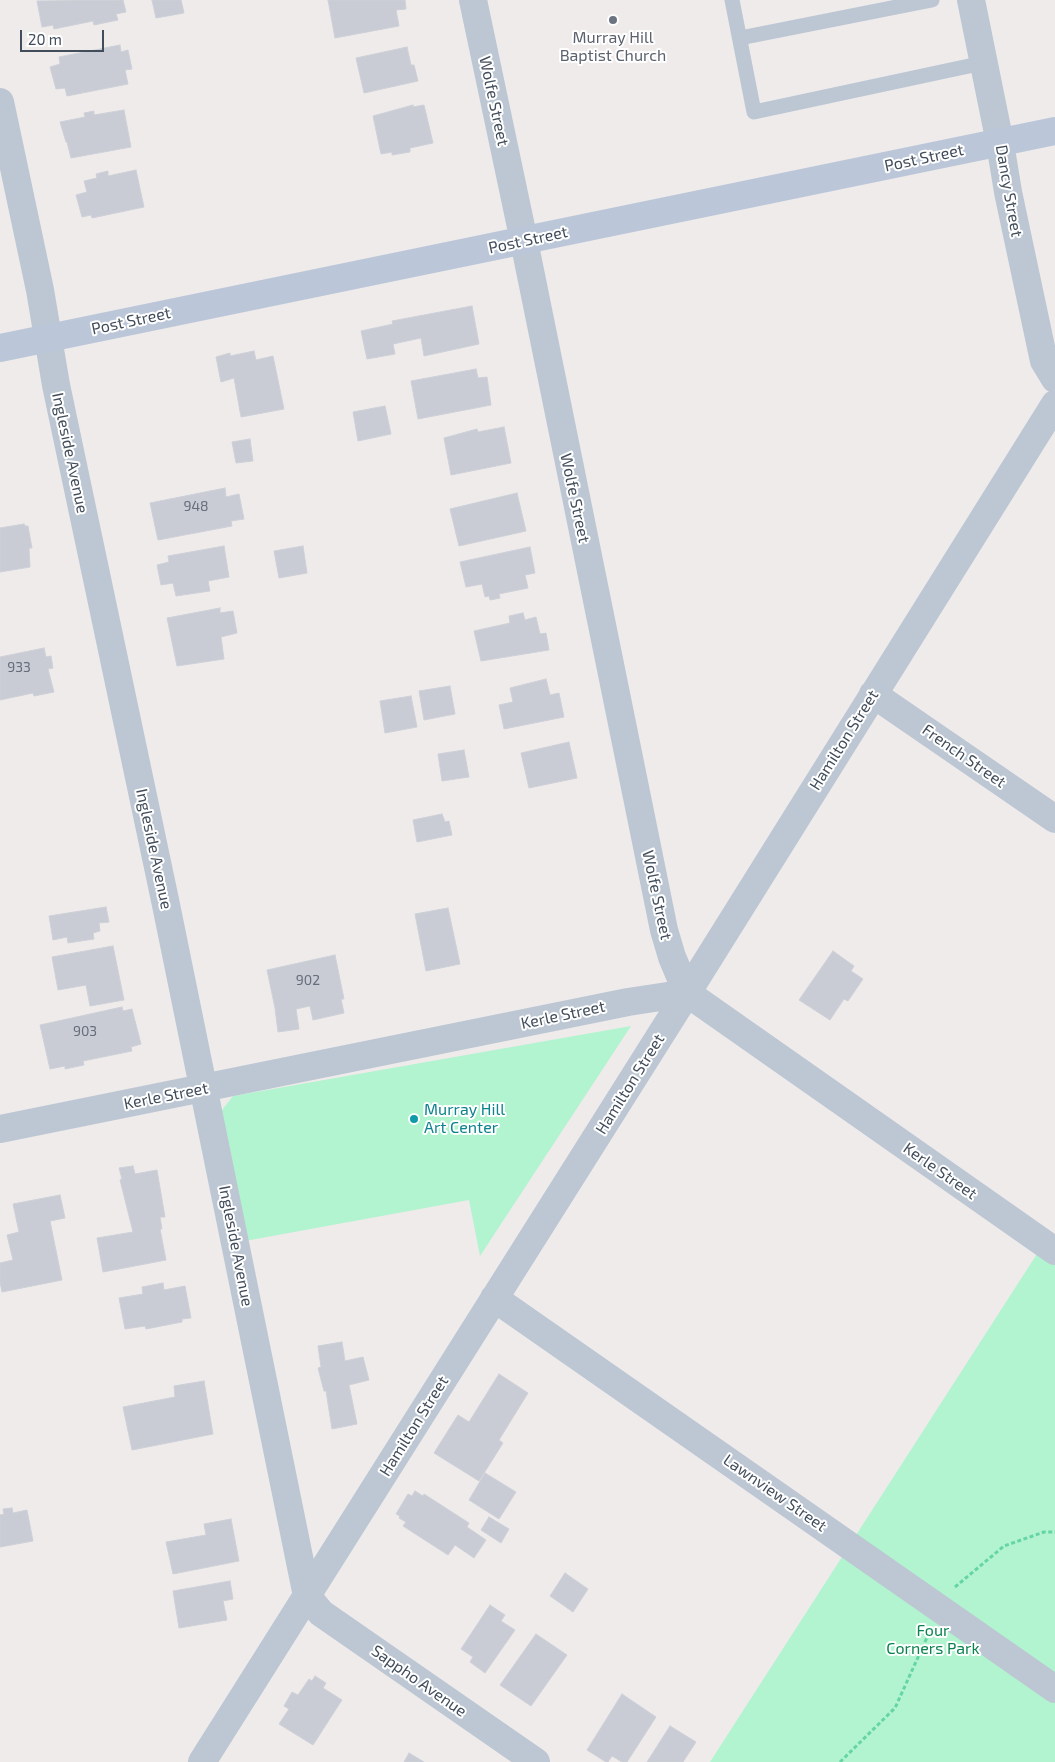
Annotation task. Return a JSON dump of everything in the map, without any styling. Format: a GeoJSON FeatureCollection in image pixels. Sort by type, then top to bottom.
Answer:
{"type":"FeatureCollection","features":[{"type":"Feature","properties":{"kind":"main road","name":"Post Street"},"geometry":{"type":"LineString","coordinates":[[0,348],[1055,131]]}},
{"type":"Feature","properties":{"kind":"street","name":"Wolfe Street"},"geometry":{"type":"LineString","coordinates":[[473,0],[664,930],[672,957],[688,993]]}},
{"type":"Feature","properties":{"kind":"street","name":"Dancy Street"},"geometry":{"type":"LineString","coordinates":[[971,0],[1008,192],[1044,361],[1055,379]]}},
{"type":"Feature","properties":{"kind":"street","name":"Ingleside Avenue"},"geometry":{"type":"LineString","coordinates":[[0,102],[40,290],[56,385],[204,1088],[307,1596]]}},
{"type":"Feature","properties":{"kind":"street","name":"Hamilton Street"},"geometry":{"type":"LineString","coordinates":[[202,1762],[688,993],[1055,404]]}},
{"type":"Feature","properties":{"kind":"street","name":"French Street"},"geometry":{"type":"LineString","coordinates":[[873,694],[1055,819]]}},
{"type":"Feature","properties":{"kind":"street","name":"Kerle Street"},"geometry":{"type":"LineString","coordinates":[[0,1129],[628,1002],[688,993],[1055,1251]]}},
{"type":"Feature","properties":{"kind":"street","name":"Lawnview Street"},"geometry":{"type":"LineString","coordinates":[[494,1298],[1055,1689]]}},
{"type":"Feature","properties":{"kind":"street","name":"Sappho Avenue"},"geometry":{"type":"LineString","coordinates":[[307,1596],[321,1613],[536,1762]]}},
{"type":"Feature","properties":{"kind":"lane"},"geometry":{"type":"LineString","coordinates":[[732,0],[754,112],[983,63]]}},
{"type":"Feature","properties":{"kind":"lane"},"geometry":{"type":"LineString","coordinates":[[740,38],[932,0]]}},
{"type":"Feature","properties":{"kind":"path"},"geometry":{"type":"LineString","coordinates":[[954,1588],[1004,1546],[1044,1532],[1055,1532]]}},
{"type":"Feature","properties":{"kind":"path"},"geometry":{"type":"LineString","coordinates":[[840,1762],[895,1708],[929,1632]]}},
{"type":"Feature","properties":{"kind":"green space"},"geometry":{"type":"Polygon","coordinates":[[[631,1026],[480,1256],[469,1200],[245,1241],[219,1114],[233,1096],[631,1026]]]}},
{"type":"Feature","properties":{"kind":"green space","name":"Four Corners Park"},"geometry":{"type":"Polygon","coordinates":[[[1044,1243],[1055,1251],[1055,1762],[710,1762],[1044,1243]]]}},
{"type":"Feature","properties":{"kind":"building"},"geometry":{"type":"Polygon","coordinates":[[[123,0],[126,12],[116,14],[118,20],[94,25],[93,21],[54,29],[53,25],[42,27],[37,1],[123,0]]]}},
{"type":"Feature","properties":{"kind":"building"},"geometry":{"type":"Polygon","coordinates":[[[152,0],[181,0],[184,13],[156,18],[152,0]]]}},
{"type":"Feature","properties":{"kind":"building"},"geometry":{"type":"Polygon","coordinates":[[[328,0],[405,0],[406,9],[396,10],[399,26],[335,38],[328,0]]]}},
{"type":"Feature","properties":{"kind":"building"},"geometry":{"type":"Polygon","coordinates":[[[120,45],[121,52],[128,50],[132,69],[125,70],[128,84],[67,96],[65,88],[56,89],[50,67],[60,64],[59,57],[120,45]]]}},
{"type":"Feature","properties":{"kind":"building"},"geometry":{"type":"Polygon","coordinates":[[[407,47],[411,65],[414,65],[418,81],[364,93],[356,58],[407,47]]]}},
{"type":"Feature","properties":{"kind":"building"},"geometry":{"type":"Polygon","coordinates":[[[413,105],[413,107],[424,105],[433,143],[410,148],[410,152],[392,155],[392,152],[381,154],[373,116],[413,105]]]}},
{"type":"Feature","properties":{"kind":"building"},"geometry":{"type":"Polygon","coordinates":[[[124,110],[131,147],[71,158],[60,122],[85,117],[84,113],[94,111],[94,115],[124,110]]]}},
{"type":"Feature","properties":{"kind":"building"},"geometry":{"type":"Polygon","coordinates":[[[136,170],[144,207],[92,218],[91,215],[82,217],[76,195],[87,192],[84,181],[97,178],[96,174],[108,171],[108,176],[136,170]]]}},
{"type":"Feature","properties":{"kind":"building"},"geometry":{"type":"Polygon","coordinates":[[[472,306],[479,344],[424,356],[421,338],[393,344],[395,354],[367,359],[361,331],[393,324],[392,321],[472,306]]]}},
{"type":"Feature","properties":{"kind":"building"},"geometry":{"type":"Polygon","coordinates":[[[254,351],[256,360],[273,356],[284,409],[241,417],[234,378],[221,382],[216,357],[230,353],[230,356],[254,351]]]}},
{"type":"Feature","properties":{"kind":"building"},"geometry":{"type":"Polygon","coordinates":[[[476,369],[478,378],[487,377],[491,405],[418,419],[411,381],[476,369]]]}},
{"type":"Feature","properties":{"kind":"building"},"geometry":{"type":"Polygon","coordinates":[[[385,406],[391,434],[358,441],[353,412],[385,406]]]}},
{"type":"Feature","properties":{"kind":"building"},"geometry":{"type":"Polygon","coordinates":[[[504,427],[511,463],[451,475],[444,438],[477,429],[478,432],[504,427]]]}},
{"type":"Feature","properties":{"kind":"building"},"geometry":{"type":"Polygon","coordinates":[[[250,439],[253,461],[236,463],[232,442],[250,439]]]}},
{"type":"Feature","properties":{"kind":"building"},"geometry":{"type":"Polygon","coordinates":[[[225,488],[226,497],[239,494],[244,519],[231,521],[232,526],[158,540],[150,503],[225,488]]]}},
{"type":"Feature","properties":{"kind":"building"},"geometry":{"type":"Polygon","coordinates":[[[517,493],[526,531],[459,546],[450,509],[517,493]]]}},
{"type":"Feature","properties":{"kind":"building"},"geometry":{"type":"Polygon","coordinates":[[[24,524],[28,526],[32,548],[29,548],[30,567],[0,572],[0,528],[24,524]]]}},
{"type":"Feature","properties":{"kind":"building"},"geometry":{"type":"Polygon","coordinates":[[[224,546],[229,577],[208,581],[210,591],[176,596],[173,583],[161,585],[157,565],[169,562],[168,556],[224,546]]]}},
{"type":"Feature","properties":{"kind":"building"},"geometry":{"type":"Polygon","coordinates":[[[303,546],[307,573],[279,578],[274,551],[303,546]]]}},
{"type":"Feature","properties":{"kind":"building"},"geometry":{"type":"Polygon","coordinates":[[[530,547],[535,573],[525,575],[528,588],[499,594],[500,598],[490,600],[489,596],[485,597],[482,584],[466,587],[460,562],[530,547]]]}},
{"type":"Feature","properties":{"kind":"building"},"geometry":{"type":"Polygon","coordinates":[[[220,608],[220,613],[233,611],[237,633],[221,637],[224,659],[177,666],[167,618],[220,608]]]}},
{"type":"Feature","properties":{"kind":"building"},"geometry":{"type":"Polygon","coordinates":[[[523,613],[525,620],[536,617],[540,634],[546,633],[549,650],[481,661],[474,631],[510,623],[509,616],[523,613]]]}},
{"type":"Feature","properties":{"kind":"building"},"geometry":{"type":"Polygon","coordinates":[[[44,648],[46,657],[51,656],[53,668],[48,669],[54,692],[34,696],[33,693],[0,700],[0,657],[44,648]]]}},
{"type":"Feature","properties":{"kind":"building"},"geometry":{"type":"Polygon","coordinates":[[[546,679],[550,695],[559,693],[564,717],[504,729],[499,705],[513,702],[510,688],[546,679]]]}},
{"type":"Feature","properties":{"kind":"building"},"geometry":{"type":"Polygon","coordinates":[[[450,686],[455,714],[424,720],[419,691],[450,686]]]}},
{"type":"Feature","properties":{"kind":"building"},"geometry":{"type":"Polygon","coordinates":[[[411,696],[417,727],[385,733],[380,701],[411,696]]]}},
{"type":"Feature","properties":{"kind":"building"},"geometry":{"type":"Polygon","coordinates":[[[569,742],[577,778],[529,788],[521,753],[569,742]]]}},
{"type":"Feature","properties":{"kind":"building"},"geometry":{"type":"Polygon","coordinates":[[[464,750],[469,777],[442,781],[438,754],[464,750]]]}},
{"type":"Feature","properties":{"kind":"building"},"geometry":{"type":"Polygon","coordinates":[[[442,814],[445,822],[449,821],[452,835],[417,842],[413,820],[442,814]]]}},
{"type":"Feature","properties":{"kind":"building"},"geometry":{"type":"Polygon","coordinates":[[[106,907],[109,922],[99,923],[100,931],[93,933],[94,939],[68,943],[67,937],[53,940],[49,916],[106,907]]]}},
{"type":"Feature","properties":{"kind":"building"},"geometry":{"type":"Polygon","coordinates":[[[448,908],[460,964],[426,971],[415,914],[448,908]]]}},
{"type":"Feature","properties":{"kind":"building"},"geometry":{"type":"Polygon","coordinates":[[[113,946],[124,1000],[90,1006],[86,985],[58,990],[52,957],[113,946]]]}},
{"type":"Feature","properties":{"kind":"building"},"geometry":{"type":"Polygon","coordinates":[[[833,951],[854,966],[851,971],[863,979],[848,1001],[844,999],[830,1020],[799,1000],[833,951]]]}},
{"type":"Feature","properties":{"kind":"building"},"geometry":{"type":"Polygon","coordinates":[[[335,955],[344,999],[341,999],[344,1013],[313,1020],[310,1006],[296,1009],[299,1029],[278,1032],[267,970],[335,955]]]}},
{"type":"Feature","properties":{"kind":"building"},"geometry":{"type":"Polygon","coordinates":[[[122,1007],[123,1011],[132,1009],[141,1044],[131,1047],[132,1051],[83,1061],[84,1065],[65,1069],[65,1066],[50,1069],[40,1025],[122,1007]]]}},
{"type":"Feature","properties":{"kind":"building"},"geometry":{"type":"Polygon","coordinates":[[[133,1166],[135,1174],[157,1170],[165,1217],[160,1217],[162,1229],[160,1229],[166,1260],[103,1272],[97,1238],[133,1232],[120,1180],[122,1179],[119,1168],[133,1166]]]}},
{"type":"Feature","properties":{"kind":"building"},"geometry":{"type":"Polygon","coordinates":[[[60,1195],[65,1218],[50,1221],[62,1280],[2,1292],[0,1263],[13,1260],[7,1235],[19,1232],[13,1204],[60,1195]]]}},
{"type":"Feature","properties":{"kind":"building"},"geometry":{"type":"Polygon","coordinates":[[[163,1283],[164,1290],[185,1286],[191,1318],[182,1319],[182,1322],[146,1329],[145,1326],[125,1329],[119,1298],[143,1294],[142,1287],[163,1283]]]}},
{"type":"Feature","properties":{"kind":"building"},"geometry":{"type":"Polygon","coordinates":[[[342,1342],[345,1361],[363,1357],[369,1380],[349,1385],[357,1424],[332,1429],[326,1391],[324,1391],[318,1368],[321,1367],[318,1346],[342,1342]]]}},
{"type":"Feature","properties":{"kind":"building"},"geometry":{"type":"Polygon","coordinates":[[[499,1374],[528,1393],[499,1440],[503,1443],[479,1481],[434,1453],[458,1415],[469,1422],[499,1374]]]}},
{"type":"Feature","properties":{"kind":"building"},"geometry":{"type":"Polygon","coordinates":[[[204,1381],[213,1434],[132,1450],[123,1407],[175,1397],[174,1386],[204,1381]]]}},
{"type":"Feature","properties":{"kind":"building"},"geometry":{"type":"Polygon","coordinates":[[[485,1473],[516,1492],[499,1519],[469,1500],[485,1473]]]}},
{"type":"Feature","properties":{"kind":"building"},"geometry":{"type":"Polygon","coordinates":[[[415,1491],[423,1496],[424,1494],[469,1523],[467,1527],[486,1540],[474,1558],[455,1545],[448,1555],[403,1526],[406,1522],[396,1514],[408,1494],[412,1496],[415,1491]]]}},
{"type":"Feature","properties":{"kind":"building"},"geometry":{"type":"Polygon","coordinates":[[[12,1508],[13,1513],[27,1510],[33,1541],[0,1547],[0,1515],[4,1514],[3,1509],[12,1508]]]}},
{"type":"Feature","properties":{"kind":"building"},"geometry":{"type":"Polygon","coordinates":[[[489,1517],[509,1529],[501,1543],[481,1530],[489,1517]]]}},
{"type":"Feature","properties":{"kind":"building"},"geometry":{"type":"Polygon","coordinates":[[[231,1519],[239,1561],[173,1574],[166,1542],[206,1535],[204,1524],[231,1519]]]}},
{"type":"Feature","properties":{"kind":"building"},"geometry":{"type":"Polygon","coordinates":[[[565,1573],[588,1589],[573,1612],[550,1596],[565,1573]]]}},
{"type":"Feature","properties":{"kind":"building"},"geometry":{"type":"Polygon","coordinates":[[[230,1581],[233,1599],[223,1601],[227,1620],[179,1628],[173,1591],[230,1581]]]}},
{"type":"Feature","properties":{"kind":"building"},"geometry":{"type":"Polygon","coordinates":[[[490,1605],[505,1615],[501,1621],[515,1630],[485,1673],[470,1662],[473,1657],[461,1649],[490,1605]]]}},
{"type":"Feature","properties":{"kind":"building"},"geometry":{"type":"Polygon","coordinates":[[[536,1634],[567,1655],[531,1706],[500,1685],[536,1634]]]}},
{"type":"Feature","properties":{"kind":"building"},"geometry":{"type":"Polygon","coordinates":[[[315,1676],[326,1683],[323,1688],[342,1700],[313,1745],[279,1724],[289,1709],[284,1706],[292,1692],[298,1695],[309,1679],[312,1681],[315,1676]]]}},
{"type":"Feature","properties":{"kind":"building"},"geometry":{"type":"Polygon","coordinates":[[[622,1694],[656,1717],[627,1762],[622,1762],[612,1756],[606,1762],[587,1750],[622,1694]]]}},
{"type":"Feature","properties":{"kind":"building"},"geometry":{"type":"Polygon","coordinates":[[[670,1726],[696,1742],[683,1762],[647,1762],[670,1726]]]}},
{"type":"Feature","properties":{"kind":"building"},"geometry":{"type":"Polygon","coordinates":[[[409,1753],[424,1762],[404,1762],[409,1753]]]}},
{"type":"Feature","properties":{"kind":"place","name":"Murray Hill Baptist Church"},"geometry":{"type":"Point","coordinates":[613,20]}},
{"type":"Feature","properties":{"kind":"place","name":"Murray Hill Art Center"},"geometry":{"type":"Point","coordinates":[414,1119]}}]}
